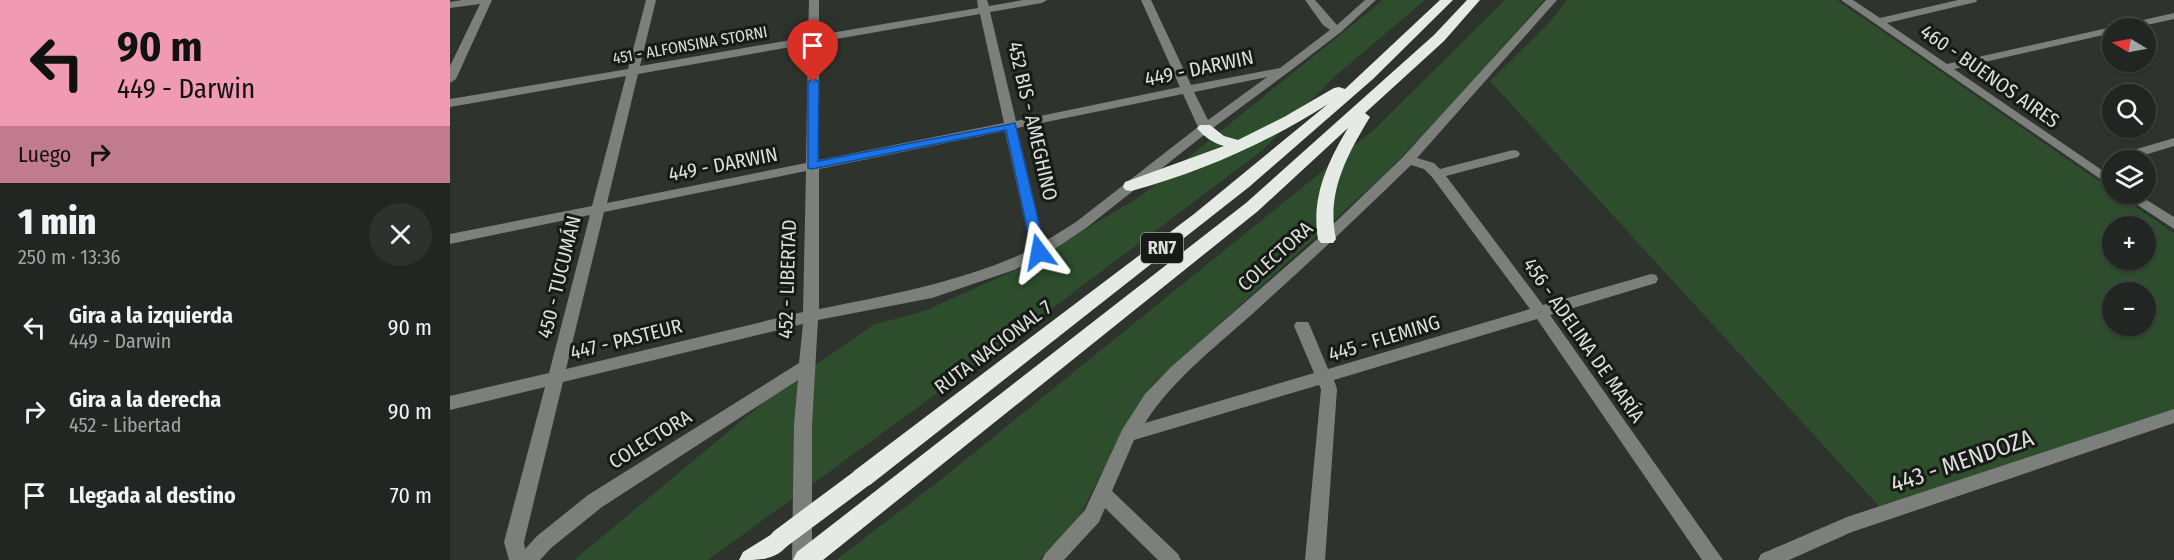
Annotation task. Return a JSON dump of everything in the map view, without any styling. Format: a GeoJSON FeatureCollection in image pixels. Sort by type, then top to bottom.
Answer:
{"type":"FeatureCollection","features":[{"type":"Feature","properties":{"kind":"highway","name":"RUTA NACIONAL 7"},"geometry":{"type":"LineString","coordinates":[[751,560],[862,478],[1223,201],[1331,110],[1447,0]]}},
{"type":"Feature","properties":{"kind":"highway","name":"RN7"},"geometry":{"type":"LineString","coordinates":[[804,560],[866,514],[1252,207],[1377,96],[1439,38],[1474,0]]}},
{"type":"Feature","properties":{"kind":"highway"},"geometry":{"type":"LineString","coordinates":[[1131,186],[1190,167],[1240,145],[1304,113],[1388,58]]}},
{"type":"Feature","properties":{"kind":"highway"},"geometry":{"type":"LineString","coordinates":[[1327,239],[1323,217],[1328,185],[1352,135],[1377,96]]}},
{"type":"Feature","properties":{"kind":"highway"},"geometry":{"type":"LineString","coordinates":[[1205,128],[1219,140],[1240,145]]}},
{"type":"Feature","properties":{"kind":"street"},"geometry":{"type":"LineString","coordinates":[[450,5],[485,0]]}},
{"type":"Feature","properties":{"kind":"street"},"geometry":{"type":"LineString","coordinates":[[450,79],[485,0]]}},
{"type":"Feature","properties":{"kind":"street","name":"450 - TUCUMÁN"},"geometry":{"type":"LineString","coordinates":[[527,560],[516,554],[514,542],[651,0]]}},
{"type":"Feature","properties":{"kind":"street","name":"452 - LIBERTAD"},"geometry":{"type":"LineString","coordinates":[[804,560],[806,367],[811,316],[814,0]]}},
{"type":"Feature","properties":{"kind":"street","name":"451 - ALFONSINA STORNI"},"geometry":{"type":"LineString","coordinates":[[450,103],[814,40],[983,5],[1042,0]]}},
{"type":"Feature","properties":{"kind":"street"},"geometry":{"type":"LineString","coordinates":[[1146,0],[1205,128]]}},
{"type":"Feature","properties":{"kind":"street"},"geometry":{"type":"LineString","coordinates":[[1310,0],[1327,23],[1337,30]]}},
{"type":"Feature","properties":{"kind":"street"},"geometry":{"type":"LineString","coordinates":[[811,316],[932,292],[975,279],[1039,252],[1081,225],[1205,128],[1337,30],[1371,0]]}},
{"type":"Feature","properties":{"kind":"street","name":"COLECTORA"},"geometry":{"type":"LineString","coordinates":[[1052,560],[1092,516],[1128,435],[1151,399],[1177,372],[1327,239],[1408,159],[1552,0]]}},
{"type":"Feature","properties":{"kind":"street","name":"460 - BUENOS AIRES"},"geometry":{"type":"LineString","coordinates":[[1846,0],[2102,176]]}},
{"type":"Feature","properties":{"kind":"street"},"geometry":{"type":"LineString","coordinates":[[1878,22],[1972,0]]}},
{"type":"Feature","properties":{"kind":"street","name":"452 BIS - AMEGHINO"},"geometry":{"type":"LineString","coordinates":[[983,5],[1039,252]]}},
{"type":"Feature","properties":{"kind":"street"},"geometry":{"type":"LineString","coordinates":[[2156,20],[2174,16]]}},
{"type":"Feature","properties":{"kind":"street"},"geometry":{"type":"LineString","coordinates":[[1944,68],[2102,32]]}},
{"type":"Feature","properties":{"kind":"street","name":"449 - DARWIN"},"geometry":{"type":"LineString","coordinates":[[450,239],[1286,69]]}},
{"type":"Feature","properties":{"kind":"street"},"geometry":{"type":"LineString","coordinates":[[2149,150],[2174,142]]}},
{"type":"Feature","properties":{"kind":"street"},"geometry":{"type":"LineString","coordinates":[[1437,174],[1513,154]]}},
{"type":"Feature","properties":{"kind":"street","name":"456 - ADELINA DE MARÍA"},"geometry":{"type":"LineString","coordinates":[[1408,159],[1429,166],[1437,174],[1540,312],[1713,560]]}},
{"type":"Feature","properties":{"kind":"street"},"geometry":{"type":"LineString","coordinates":[[2091,168],[2102,165]]}},
{"type":"Feature","properties":{"kind":"street"},"geometry":{"type":"LineString","coordinates":[[2143,204],[2174,224]]}},
{"type":"Feature","properties":{"kind":"street","name":"445 - FLEMING"},"geometry":{"type":"LineString","coordinates":[[1128,435],[1650,279]]}},
{"type":"Feature","properties":{"kind":"street","name":"447 - PASTEUR"},"geometry":{"type":"LineString","coordinates":[[450,403],[811,316]]}},
{"type":"Feature","properties":{"kind":"street"},"geometry":{"type":"LineString","coordinates":[[1302,326],[1329,389],[1316,560]]}},
{"type":"Feature","properties":{"kind":"street","name":"COLECTORA"},"geometry":{"type":"LineString","coordinates":[[527,560],[544,542],[595,501],[806,367]]}},
{"type":"Feature","properties":{"kind":"street","name":"443 - MENDOZA"},"geometry":{"type":"LineString","coordinates":[[1768,560],[1847,525],[2174,416]]}},
{"type":"Feature","properties":{"kind":"street"},"geometry":{"type":"LineString","coordinates":[[1102,493],[1171,560]]}},
{"type":"Feature","properties":{"kind":"green space"},"geometry":{"type":"Polygon","coordinates":[[[1383,0],[1425,0],[1334,77],[1264,149],[1017,335],[708,560],[574,560],[771,396],[873,325],[924,311],[1016,270],[1138,198],[1383,0]]]}},
{"type":"Feature","properties":{"kind":"green space"},"geometry":{"type":"Polygon","coordinates":[[[1505,0],[1544,0],[1449,108],[1383,176],[1151,386],[1132,414],[1074,527],[1039,560],[836,560],[939,481],[1377,127],[1505,0]]]}},
{"type":"Feature","properties":{"kind":"green space"},"geometry":{"type":"Polygon","coordinates":[[[1567,0],[1837,0],[2102,183],[2102,204],[2132,204],[2149,216],[2102,216],[2102,270],[2156,270],[2156,221],[2174,233],[2174,421],[1888,516],[1490,81],[1549,23],[1567,0]]]}},
{"type":"Feature","properties":{"kind":"route"},"geometry":{"type":"LineString","coordinates":[[813,82],[812,166],[1011,125],[1039,252]]}}]}
